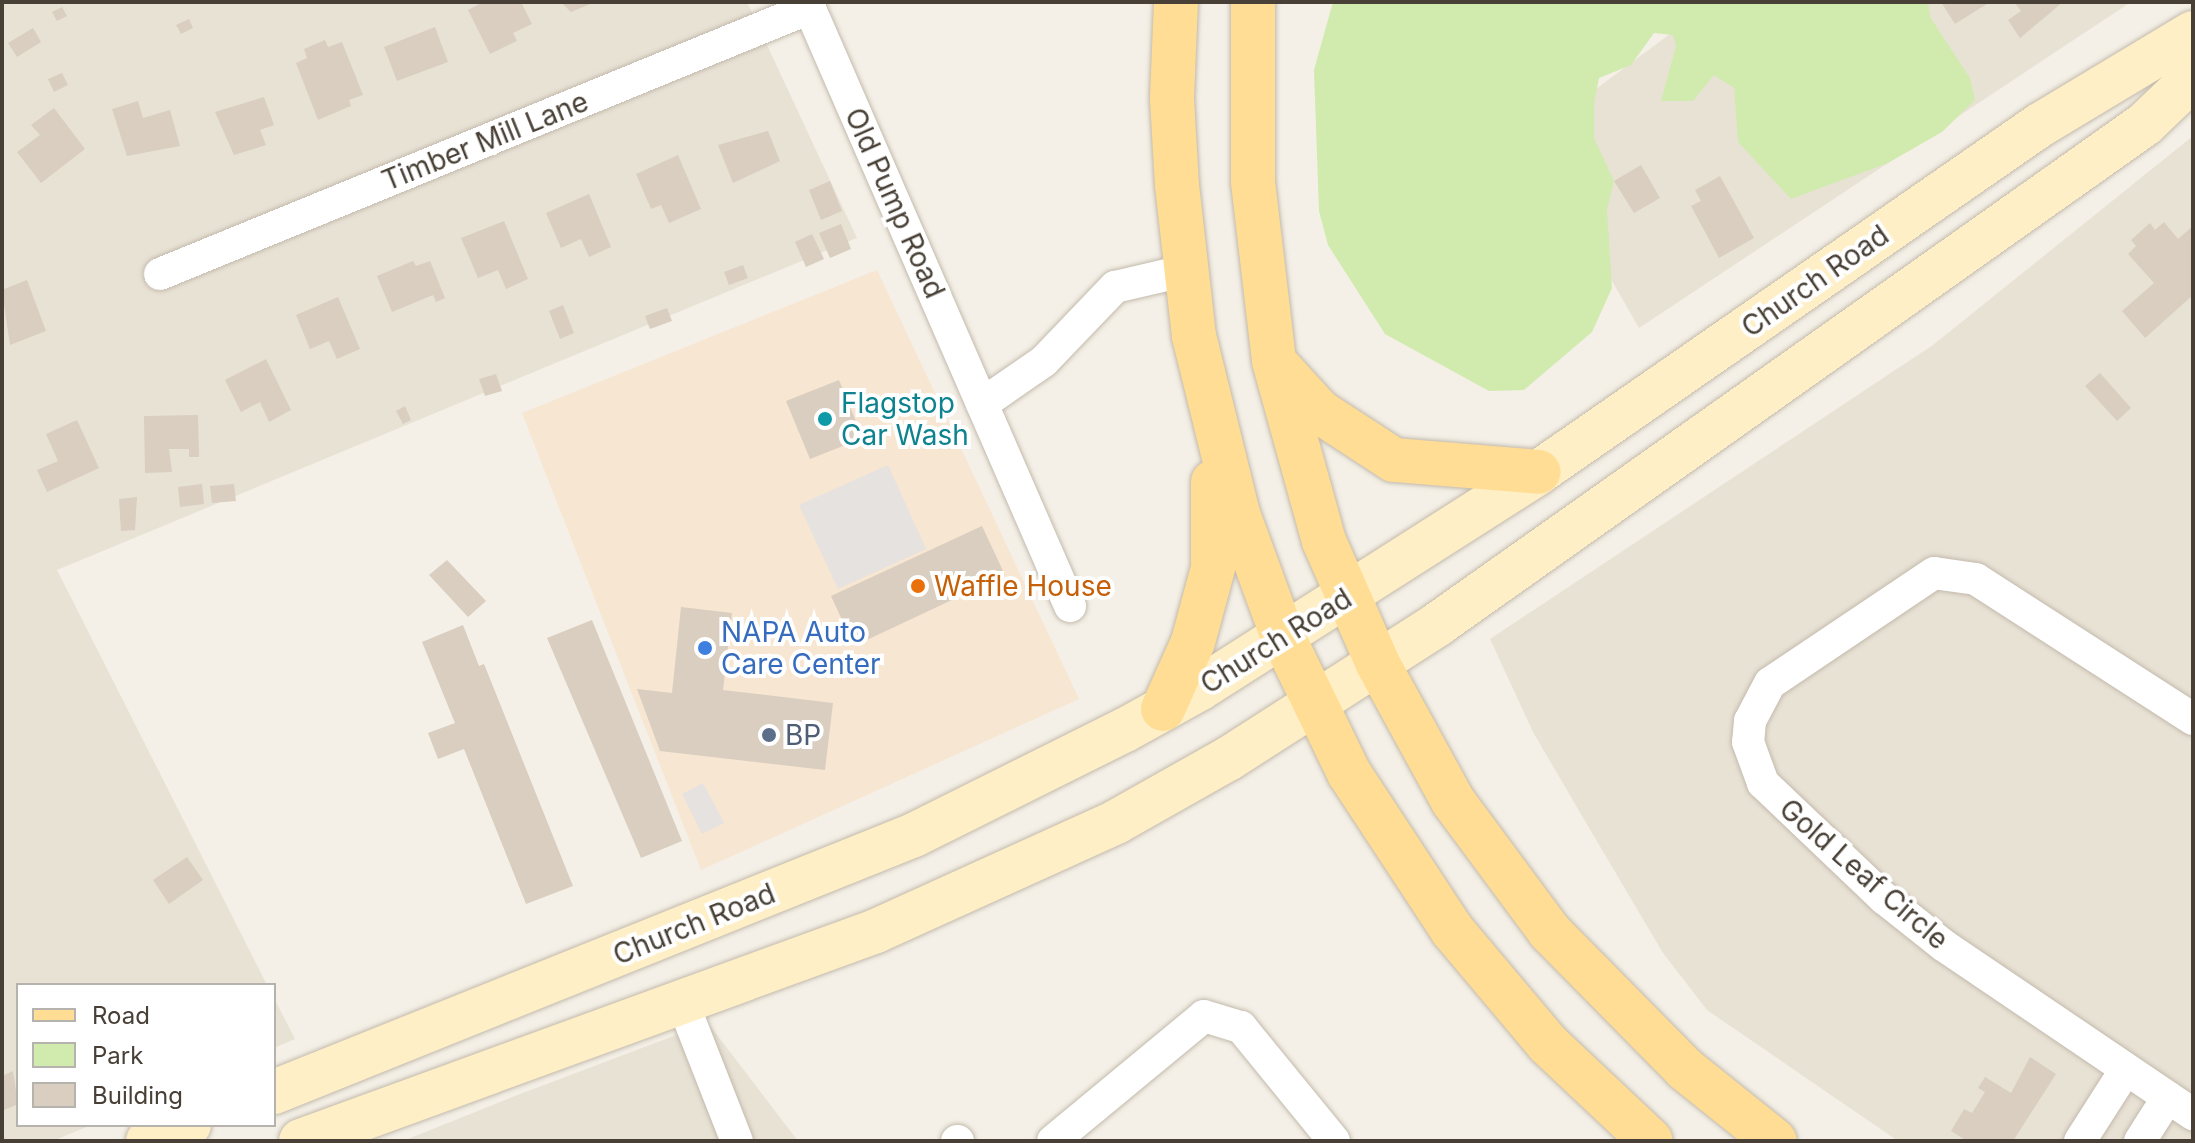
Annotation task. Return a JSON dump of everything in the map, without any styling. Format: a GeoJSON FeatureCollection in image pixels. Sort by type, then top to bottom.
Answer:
{"type":"FeatureCollection","features":[{"type":"Feature","properties":{"kind":"main road"},"geometry":{"type":"LineString","coordinates":[[1176,2],[1172,99],[1184,271],[1212,424],[1238,514],[1283,637],[1314,704],[1383,831],[1452,930],[1548,1044],[1651,1141]]}},
{"type":"Feature","properties":{"kind":"main road"},"geometry":{"type":"LineString","coordinates":[[1253,2],[1253,182],[1274,361],[1324,541],[1378,664],[1453,801],[1550,932],[1685,1069],[1775,1141]]}},
{"type":"Feature","properties":{"kind":"main road","name":"Church Road"},"geometry":{"type":"LineString","coordinates":[[276,1091],[914,835],[1163,709],[1283,637],[1539,472],[2040,125],[2193,33]]}},
{"type":"Feature","properties":{"kind":"main road"},"geometry":{"type":"LineString","coordinates":[[301,1141],[876,931],[1034,862],[1228,759],[1378,664],[1775,390],[2145,124],[2193,78]]}},
{"type":"Feature","properties":{"kind":"main road"},"geometry":{"type":"LineString","coordinates":[[1274,361],[1320,412],[1394,460],[1539,472]]}},
{"type":"Feature","properties":{"kind":"main road"},"geometry":{"type":"LineString","coordinates":[[1163,709],[1193,642],[1213,568],[1212,424]]}},
{"type":"Feature","properties":{"kind":"main road"},"geometry":{"type":"LineString","coordinates":[[148,1141],[184,1127]]}},
{"type":"Feature","properties":{"kind":"street","name":"Timber Mill Lane"},"geometry":{"type":"LineString","coordinates":[[160,274],[808,5]]}},
{"type":"Feature","properties":{"kind":"street","name":"Old Pump Road"},"geometry":{"type":"LineString","coordinates":[[808,5],[1070,606]]}},
{"type":"Feature","properties":{"kind":"street"},"geometry":{"type":"LineString","coordinates":[[982,404],[1044,361],[1115,287],[1184,271]]}},
{"type":"Feature","properties":{"kind":"street","name":"Gold Leaf Circle"},"geometry":{"type":"LineString","coordinates":[[2180,1106],[1943,945],[1792,815],[1753,765],[1750,721],[1759,699],[1787,668],[1934,573],[1976,579],[2000,592],[2193,719]]}},
{"type":"Feature","properties":{"kind":"street"},"geometry":{"type":"LineString","coordinates":[[682,1001],[737,1141]]}},
{"type":"Feature","properties":{"kind":"street"},"geometry":{"type":"LineString","coordinates":[[1053,1141],[1204,1016],[1241,1027],[1334,1141]]}},
{"type":"Feature","properties":{"kind":"street"},"geometry":{"type":"LineString","coordinates":[[2080,1141],[2126,1069]]}},
{"type":"Feature","properties":{"kind":"street"},"geometry":{"type":"LineString","coordinates":[[2140,1141],[2180,1106]]}},
{"type":"Feature","properties":{"kind":"shaded area"},"geometry":{"type":"Polygon","coordinates":[[[2,2],[747,2],[857,238],[57,570],[266,983],[16,983],[16,1127],[86,1127],[53,1141],[2,1141],[2,2]]]}},
{"type":"Feature","properties":{"kind":"shaded area"},"geometry":{"type":"Polygon","coordinates":[[[1713,2],[2131,2],[1639,328],[1530,138],[1713,2]]]}},
{"type":"Feature","properties":{"kind":"shaded area"},"geometry":{"type":"Polygon","coordinates":[[[2193,136],[2193,1141],[1898,1141],[1707,1010],[1663,953],[1585,821],[1533,732],[1490,639],[1933,345],[2193,136]]]}},
{"type":"Feature","properties":{"kind":"shaded area"},"geometry":{"type":"Polygon","coordinates":[[[877,270],[1079,699],[701,870],[522,413],[877,270]]]}},
{"type":"Feature","properties":{"kind":"shaded area"},"geometry":{"type":"Polygon","coordinates":[[[888,465],[926,549],[838,589],[799,505],[888,465]]]}},
{"type":"Feature","properties":{"kind":"shaded area"},"geometry":{"type":"Polygon","coordinates":[[[703,783],[724,823],[702,834],[682,794],[703,783]]]}},
{"type":"Feature","properties":{"kind":"shaded area"},"geometry":{"type":"Polygon","coordinates":[[[276,1002],[295,1039],[276,1047],[276,1002]]]}},
{"type":"Feature","properties":{"kind":"shaded area"},"geometry":{"type":"Polygon","coordinates":[[[708,1023],[798,1141],[403,1141],[520,1094],[708,1023]]]}},
{"type":"Feature","properties":{"kind":"green space"},"geometry":{"type":"Polygon","coordinates":[[[1333,2],[1928,2],[1930,17],[1970,78],[1975,100],[1942,132],[1888,163],[1791,199],[1738,142],[1734,88],[1714,75],[1693,101],[1661,101],[1676,46],[1673,35],[1654,33],[1631,65],[1599,78],[1594,104],[1594,138],[1614,181],[1607,209],[1612,288],[1592,332],[1524,390],[1489,391],[1385,334],[1328,245],[1319,211],[1314,70],[1333,2]]]}},
{"type":"Feature","properties":{"kind":"building"},"geometry":{"type":"Polygon","coordinates":[[[483,2],[521,2],[532,24],[513,33],[517,41],[490,54],[468,10],[483,2]]]}},
{"type":"Feature","properties":{"kind":"building"},"geometry":{"type":"Polygon","coordinates":[[[561,2],[595,2],[571,12],[561,2]]]}},
{"type":"Feature","properties":{"kind":"building"},"geometry":{"type":"Polygon","coordinates":[[[1941,2],[1990,2],[1955,24],[1941,2]]]}},
{"type":"Feature","properties":{"kind":"building"},"geometry":{"type":"Polygon","coordinates":[[[2014,2],[2063,2],[2020,38],[2008,20],[2021,11],[2014,2]]]}},
{"type":"Feature","properties":{"kind":"building"},"geometry":{"type":"Polygon","coordinates":[[[62,7],[67,16],[57,21],[52,12],[62,7]]]}},
{"type":"Feature","properties":{"kind":"building"},"geometry":{"type":"Polygon","coordinates":[[[189,19],[193,28],[181,34],[176,25],[189,19]]]}},
{"type":"Feature","properties":{"kind":"building"},"geometry":{"type":"Polygon","coordinates":[[[435,27],[448,62],[397,81],[384,47],[435,27]]]}},
{"type":"Feature","properties":{"kind":"building"},"geometry":{"type":"Polygon","coordinates":[[[33,28],[41,42],[17,57],[8,43],[33,28]]]}},
{"type":"Feature","properties":{"kind":"building"},"geometry":{"type":"Polygon","coordinates":[[[325,40],[328,47],[342,42],[363,95],[349,100],[351,106],[318,120],[296,63],[307,58],[304,49],[325,40]]]}},
{"type":"Feature","properties":{"kind":"building"},"geometry":{"type":"Polygon","coordinates":[[[62,73],[68,85],[54,92],[48,79],[62,73]]]}},
{"type":"Feature","properties":{"kind":"building"},"geometry":{"type":"Polygon","coordinates":[[[264,97],[274,125],[260,130],[266,145],[234,155],[215,112],[264,97]]]}},
{"type":"Feature","properties":{"kind":"building"},"geometry":{"type":"Polygon","coordinates":[[[138,101],[143,118],[170,110],[180,146],[127,156],[112,109],[138,101]]]}},
{"type":"Feature","properties":{"kind":"building"},"geometry":{"type":"Polygon","coordinates":[[[54,108],[85,149],[41,183],[17,152],[40,135],[31,125],[54,108]]]}},
{"type":"Feature","properties":{"kind":"building"},"geometry":{"type":"Polygon","coordinates":[[[768,131],[780,161],[733,183],[718,145],[768,131]]]}},
{"type":"Feature","properties":{"kind":"building"},"geometry":{"type":"Polygon","coordinates":[[[678,155],[701,209],[669,223],[661,205],[651,209],[636,174],[678,155]]]}},
{"type":"Feature","properties":{"kind":"building"},"geometry":{"type":"Polygon","coordinates":[[[1641,165],[1660,198],[1634,213],[1614,181],[1641,165]]]}},
{"type":"Feature","properties":{"kind":"building"},"geometry":{"type":"Polygon","coordinates":[[[1720,176],[1754,238],[1719,258],[1691,206],[1701,201],[1695,190],[1720,176]]]}},
{"type":"Feature","properties":{"kind":"building"},"geometry":{"type":"Polygon","coordinates":[[[830,181],[842,211],[821,220],[809,190],[830,181]]]}},
{"type":"Feature","properties":{"kind":"building"},"geometry":{"type":"Polygon","coordinates":[[[589,194],[611,247],[589,257],[581,239],[561,248],[546,213],[589,194]]]}},
{"type":"Feature","properties":{"kind":"building"},"geometry":{"type":"Polygon","coordinates":[[[504,221],[528,279],[506,289],[498,270],[478,278],[461,238],[504,221]]]}},
{"type":"Feature","properties":{"kind":"building"},"geometry":{"type":"Polygon","coordinates":[[[2164,222],[2178,239],[2193,226],[2193,295],[2145,338],[2122,311],[2154,283],[2128,254],[2136,246],[2131,240],[2150,223],[2155,230],[2164,222]]]}},
{"type":"Feature","properties":{"kind":"building"},"geometry":{"type":"Polygon","coordinates":[[[841,224],[851,249],[830,258],[819,233],[841,224]]]}},
{"type":"Feature","properties":{"kind":"building"},"geometry":{"type":"Polygon","coordinates":[[[812,234],[824,259],[806,267],[795,242],[812,234]]]}},
{"type":"Feature","properties":{"kind":"building"},"geometry":{"type":"Polygon","coordinates":[[[413,261],[416,266],[430,261],[445,298],[436,302],[433,295],[392,312],[377,276],[413,261]]]}},
{"type":"Feature","properties":{"kind":"building"},"geometry":{"type":"Polygon","coordinates":[[[743,265],[748,278],[729,285],[724,272],[743,265]]]}},
{"type":"Feature","properties":{"kind":"building"},"geometry":{"type":"Polygon","coordinates":[[[27,280],[46,331],[10,345],[2,290],[27,280]]]}},
{"type":"Feature","properties":{"kind":"building"},"geometry":{"type":"Polygon","coordinates":[[[338,297],[360,349],[337,359],[329,341],[310,349],[296,315],[338,297]]]}},
{"type":"Feature","properties":{"kind":"building"},"geometry":{"type":"Polygon","coordinates":[[[563,305],[574,333],[560,339],[549,311],[563,305]]]}},
{"type":"Feature","properties":{"kind":"building"},"geometry":{"type":"Polygon","coordinates":[[[667,308],[672,321],[650,329],[645,316],[667,308]]]}},
{"type":"Feature","properties":{"kind":"building"},"geometry":{"type":"Polygon","coordinates":[[[266,359],[291,410],[269,422],[260,402],[241,412],[225,380],[266,359]]]}},
{"type":"Feature","properties":{"kind":"building"},"geometry":{"type":"Polygon","coordinates":[[[2100,373],[2131,408],[2117,421],[2085,386],[2100,373]]]}},
{"type":"Feature","properties":{"kind":"building"},"geometry":{"type":"Polygon","coordinates":[[[496,374],[502,391],[485,396],[479,379],[496,374]]]}},
{"type":"Feature","properties":{"kind":"building","name":"Flagstop Car Wash"},"geometry":{"type":"Polygon","coordinates":[[[839,380],[863,438],[810,459],[786,401],[839,380]]]}},
{"type":"Feature","properties":{"kind":"building"},"geometry":{"type":"Polygon","coordinates":[[[405,406],[411,420],[403,424],[396,411],[405,406]]]}},
{"type":"Feature","properties":{"kind":"building"},"geometry":{"type":"Polygon","coordinates":[[[198,415],[199,457],[189,457],[189,449],[169,449],[172,472],[145,473],[144,416],[198,415]]]}},
{"type":"Feature","properties":{"kind":"building"},"geometry":{"type":"Polygon","coordinates":[[[77,420],[99,468],[47,492],[37,470],[58,461],[46,434],[77,420]]]}},
{"type":"Feature","properties":{"kind":"building"},"geometry":{"type":"Polygon","coordinates":[[[202,484],[204,504],[180,507],[178,487],[202,484]]]}},
{"type":"Feature","properties":{"kind":"building"},"geometry":{"type":"Polygon","coordinates":[[[234,484],[236,501],[212,503],[210,486],[234,484]]]}},
{"type":"Feature","properties":{"kind":"building"},"geometry":{"type":"Polygon","coordinates":[[[137,497],[135,530],[121,531],[119,499],[137,497]]]}},
{"type":"Feature","properties":{"kind":"building","name":"Waffle House"},"geometry":{"type":"Polygon","coordinates":[[[982,526],[1005,575],[854,646],[831,596],[982,526]]]}},
{"type":"Feature","properties":{"kind":"building"},"geometry":{"type":"Polygon","coordinates":[[[447,560],[486,601],[468,617],[429,575],[447,560]]]}},
{"type":"Feature","properties":{"kind":"building"},"geometry":{"type":"Polygon","coordinates":[[[681,607],[732,613],[723,690],[833,703],[825,770],[660,751],[637,689],[672,693],[681,607]]]}},
{"type":"Feature","properties":{"kind":"building"},"geometry":{"type":"Polygon","coordinates":[[[592,620],[682,841],[641,858],[547,638],[592,620]]]}},
{"type":"Feature","properties":{"kind":"building"},"geometry":{"type":"Polygon","coordinates":[[[463,625],[479,666],[484,664],[573,886],[526,904],[464,749],[438,759],[428,733],[455,723],[422,642],[463,625]]]}},
{"type":"Feature","properties":{"kind":"building"},"geometry":{"type":"Polygon","coordinates":[[[187,857],[203,880],[169,904],[153,880],[187,857]]]}},
{"type":"Feature","properties":{"kind":"building"},"geometry":{"type":"Polygon","coordinates":[[[2030,1057],[2056,1074],[2013,1141],[1967,1141],[1951,1131],[1964,1109],[1972,1113],[1985,1092],[1978,1088],[1985,1077],[2011,1093],[2030,1057]]]}},
{"type":"Feature","properties":{"kind":"building"},"geometry":{"type":"Polygon","coordinates":[[[13,1071],[16,1105],[2,1111],[2,1076],[13,1071]]]}},
{"type":"Feature","properties":{"kind":"place","name":"Flagstop Car Wash"},"geometry":{"type":"Point","coordinates":[825,419]}},
{"type":"Feature","properties":{"kind":"place","name":"Waffle House"},"geometry":{"type":"Point","coordinates":[918,586]}},
{"type":"Feature","properties":{"kind":"place","name":"NAPA Auto Care Center"},"geometry":{"type":"Point","coordinates":[705,648]}},
{"type":"Feature","properties":{"kind":"place","name":"BP"},"geometry":{"type":"Point","coordinates":[769,735]}}]}
